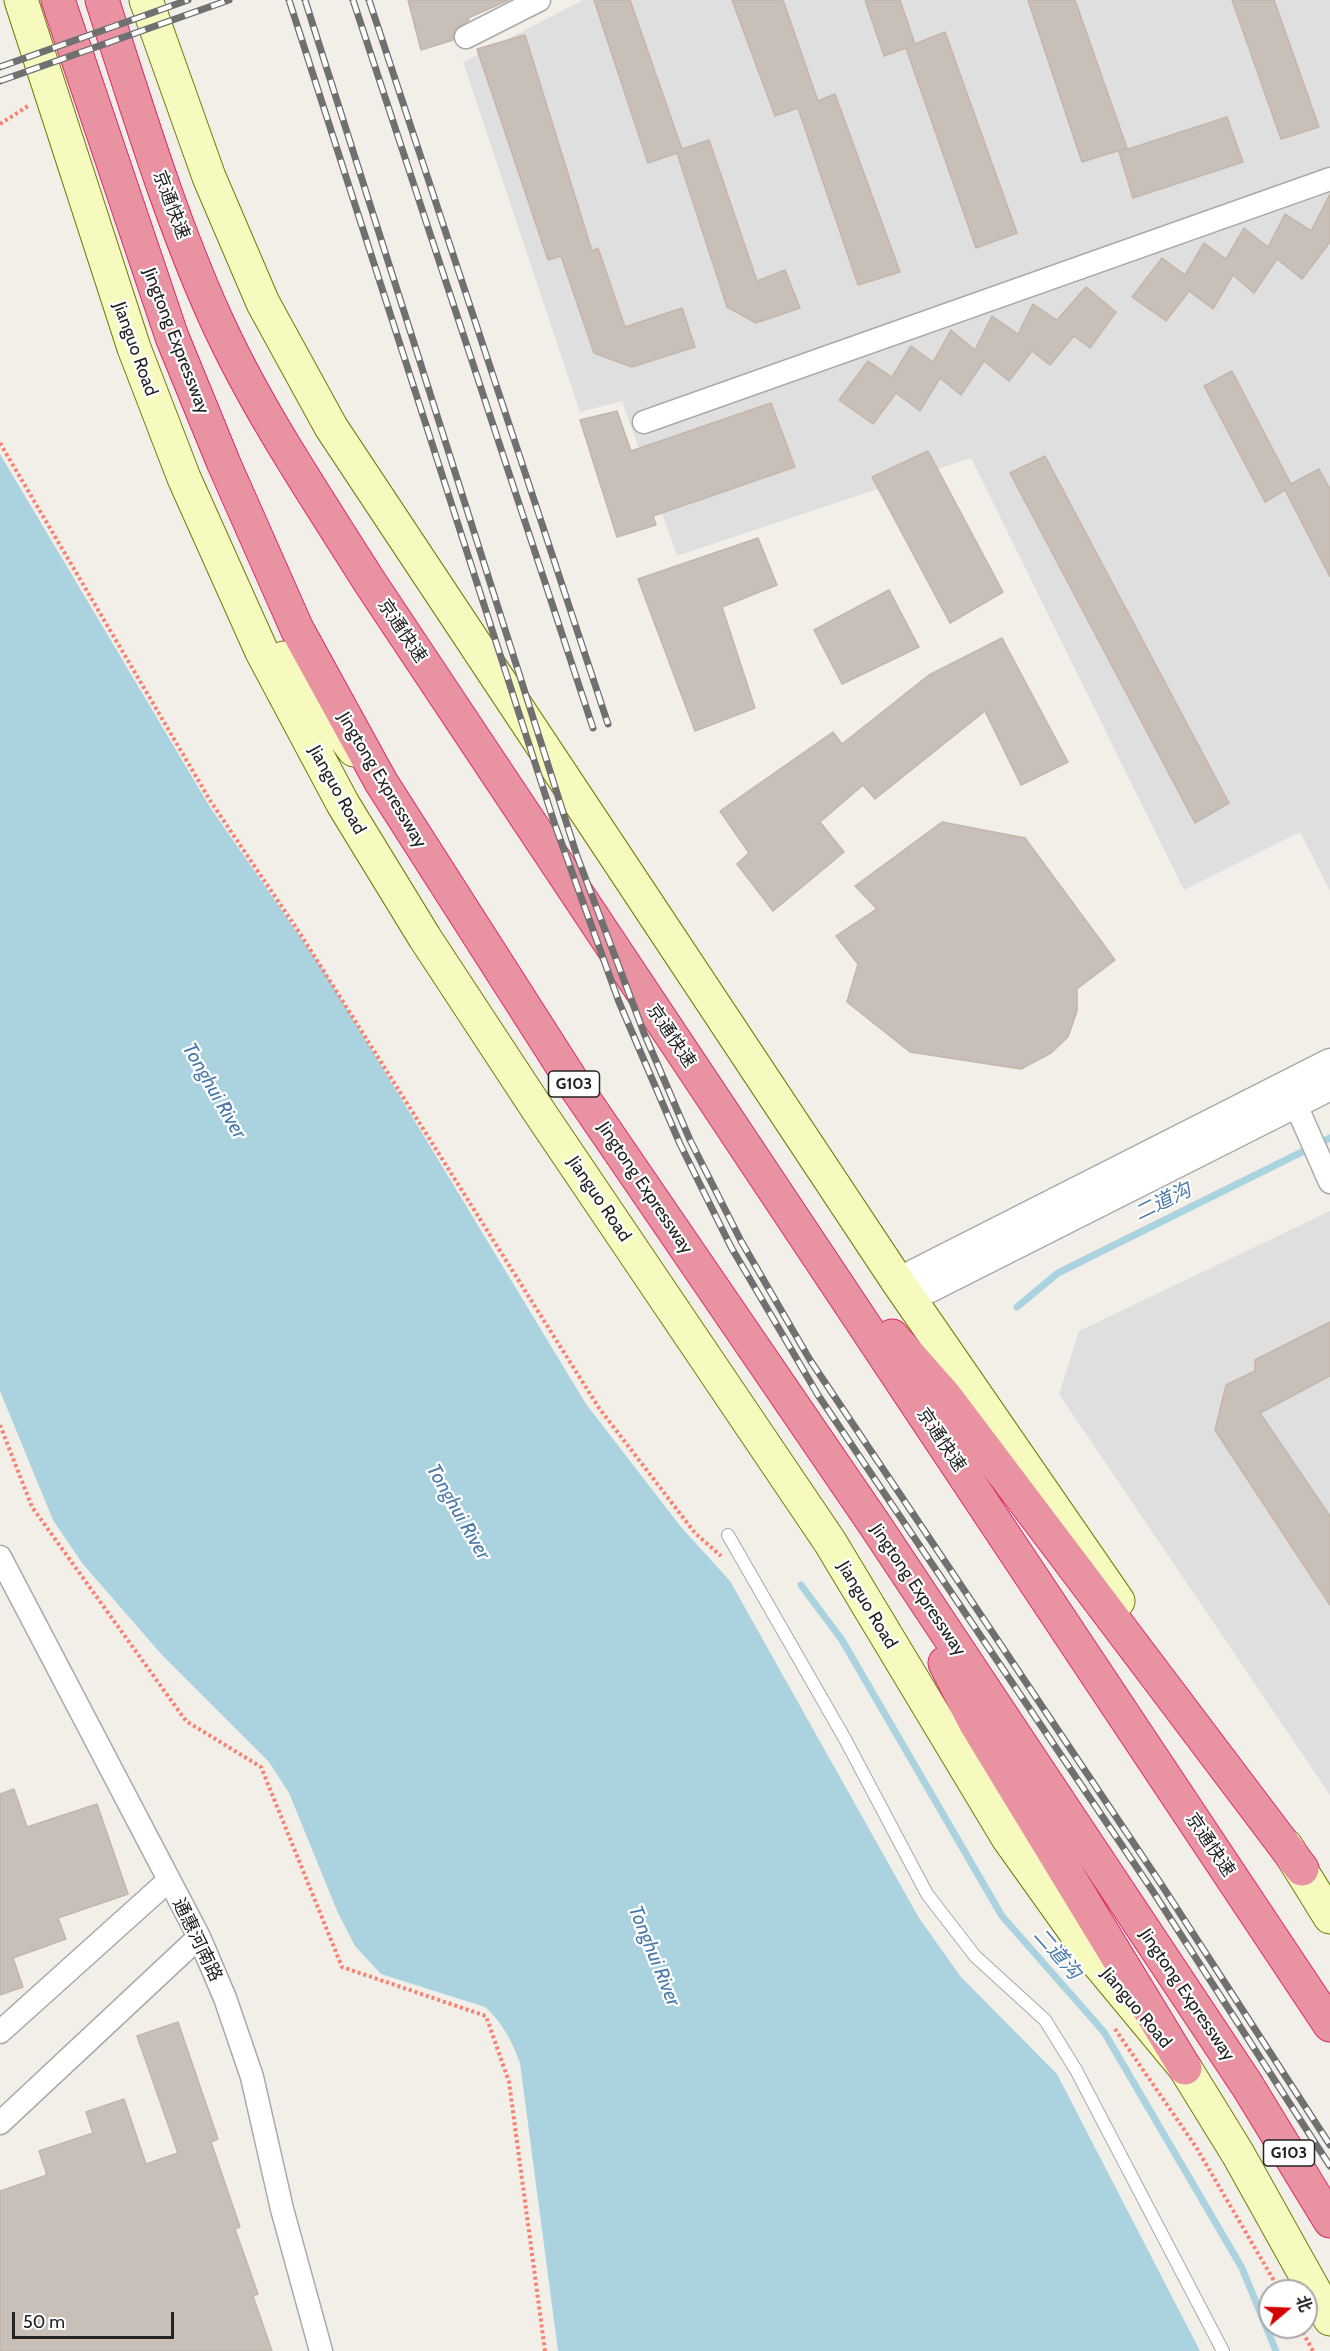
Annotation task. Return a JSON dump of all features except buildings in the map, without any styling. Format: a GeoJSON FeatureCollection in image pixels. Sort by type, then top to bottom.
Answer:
{"type":"FeatureCollection","features":[{"type":"Feature","properties":{"kind":"highway","name":"Jingtong Expressway"},"geometry":{"type":"LineString","coordinates":[[58,0],[172,337],[224,464],[297,629],[381,782],[577,1089],[875,1526],[1248,2085],[1330,2221]]}},
{"type":"Feature","properties":{"kind":"highway","name":"京通快速"},"geometry":{"type":"LineString","coordinates":[[102,0],[163,186],[211,307],[283,443],[369,581],[1330,2025]]}},
{"type":"Feature","properties":{"kind":"highway"},"geometry":{"type":"LineString","coordinates":[[806,1238],[945,1396],[1302,1869]]}},
{"type":"Feature","properties":{"kind":"highway"},"geometry":{"type":"LineString","coordinates":[[875,1526],[976,1724],[1185,2068]]}},
{"type":"Feature","properties":{"kind":"main road","name":"Jianguo Road"},"geometry":{"type":"LineString","coordinates":[[21,0],[134,348],[184,478],[262,652],[343,804],[425,938],[830,1542],[1008,1838],[1093,1957],[1185,2068],[1238,2154],[1330,2319]]}},
{"type":"Feature","properties":{"kind":"main road"},"geometry":{"type":"LineString","coordinates":[[146,0],[209,177],[263,303],[331,427],[904,1290],[1302,1869],[1330,1917]]}},
{"type":"Feature","properties":{"kind":"main road"},"geometry":{"type":"LineString","coordinates":[[233,588],[330,721],[381,782]]}},
{"type":"Feature","properties":{"kind":"street"},"geometry":{"type":"LineString","coordinates":[[466,37],[539,0]]}},
{"type":"Feature","properties":{"kind":"street"},"geometry":{"type":"LineString","coordinates":[[644,422],[1330,179]]}},
{"type":"Feature","properties":{"kind":"street"},"geometry":{"type":"LineString","coordinates":[[904,1290],[1330,1063]]}},
{"type":"Feature","properties":{"kind":"street"},"geometry":{"type":"LineString","coordinates":[[904,1290],[1330,1086]]}},
{"type":"Feature","properties":{"kind":"street"},"geometry":{"type":"LineString","coordinates":[[1295,1103],[1329,1181]]}},
{"type":"Feature","properties":{"kind":"street","name":"通惠河南路"},"geometry":{"type":"LineString","coordinates":[[0,1557],[199,1937],[225,1998],[252,2077],[282,2209],[321,2351]]}},
{"type":"Feature","properties":{"kind":"street"},"geometry":{"type":"LineString","coordinates":[[0,2032],[168,1881]]}},
{"type":"Feature","properties":{"kind":"street"},"geometry":{"type":"LineString","coordinates":[[0,2123],[199,1937]]}},
{"type":"Feature","properties":{"kind":"lane"},"geometry":{"type":"LineString","coordinates":[[728,1535],[845,1739],[927,1894],[975,1956],[1045,2020],[1076,2070],[1223,2351]]}},
{"type":"Feature","properties":{"kind":"path"},"geometry":{"type":"LineString","coordinates":[[0,124],[31,104]]}},
{"type":"Feature","properties":{"kind":"path"},"geometry":{"type":"LineString","coordinates":[[0,443],[211,802],[308,945],[599,1408],[695,1533],[717,1555],[741,1558]]}},
{"type":"Feature","properties":{"kind":"path"},"geometry":{"type":"LineString","coordinates":[[0,1425],[32,1507],[186,1721],[261,1767],[342,1967],[486,2016],[509,2082],[545,2351]]}},
{"type":"Feature","properties":{"kind":"shaded area"},"geometry":{"type":"Polygon","coordinates":[[[583,0],[1330,0],[1330,891],[1300,832],[1184,890],[971,458],[677,556],[622,401],[580,412],[463,62],[583,0]]]}},
{"type":"Feature","properties":{"kind":"shaded area"},"geometry":{"type":"Polygon","coordinates":[[[1330,1211],[1330,1795],[1059,1394],[1079,1331],[1330,1211]]]}},
{"type":"Feature","properties":{"kind":"water","name":"Tonghui River"},"geometry":{"type":"Polygon","coordinates":[[[0,454],[210,807],[324,971],[586,1404],[681,1527],[730,1581],[919,1918],[961,1977],[1057,2074],[1200,2351],[558,2351],[520,2063],[506,2032],[485,2007],[381,1974],[355,1946],[338,1913],[289,1793],[269,1762],[162,1655],[82,1563],[53,1520],[0,1391],[0,454]]]}},
{"type":"Feature","properties":{"kind":"waterway","name":"二道沟"},"geometry":{"type":"LineString","coordinates":[[1017,1307],[1058,1273],[1330,1138]]}},
{"type":"Feature","properties":{"kind":"waterway","name":"二道沟"},"geometry":{"type":"LineString","coordinates":[[801,1585],[842,1640],[1002,1916],[1104,2032],[1242,2268],[1276,2351]]}},
{"type":"Feature","properties":{"kind":"railway"},"geometry":{"type":"LineString","coordinates":[[0,67],[188,0]]}},
{"type":"Feature","properties":{"kind":"railway"},"geometry":{"type":"LineString","coordinates":[[0,81],[229,0]]}},
{"type":"Feature","properties":{"kind":"railway"},"geometry":{"type":"LineString","coordinates":[[289,0],[555,825],[619,1002],[680,1144],[731,1247],[818,1395],[1152,1890],[1330,2166]]}},
{"type":"Feature","properties":{"kind":"railway"},"geometry":{"type":"LineString","coordinates":[[305,0],[577,856],[644,1033],[690,1140],[741,1241],[810,1360],[1161,1884],[1330,2145]]}},
{"type":"Feature","properties":{"kind":"railway"},"geometry":{"type":"LineString","coordinates":[[353,0],[593,728]]}},
{"type":"Feature","properties":{"kind":"railway"},"geometry":{"type":"LineString","coordinates":[[369,0],[608,724]]}}]}
